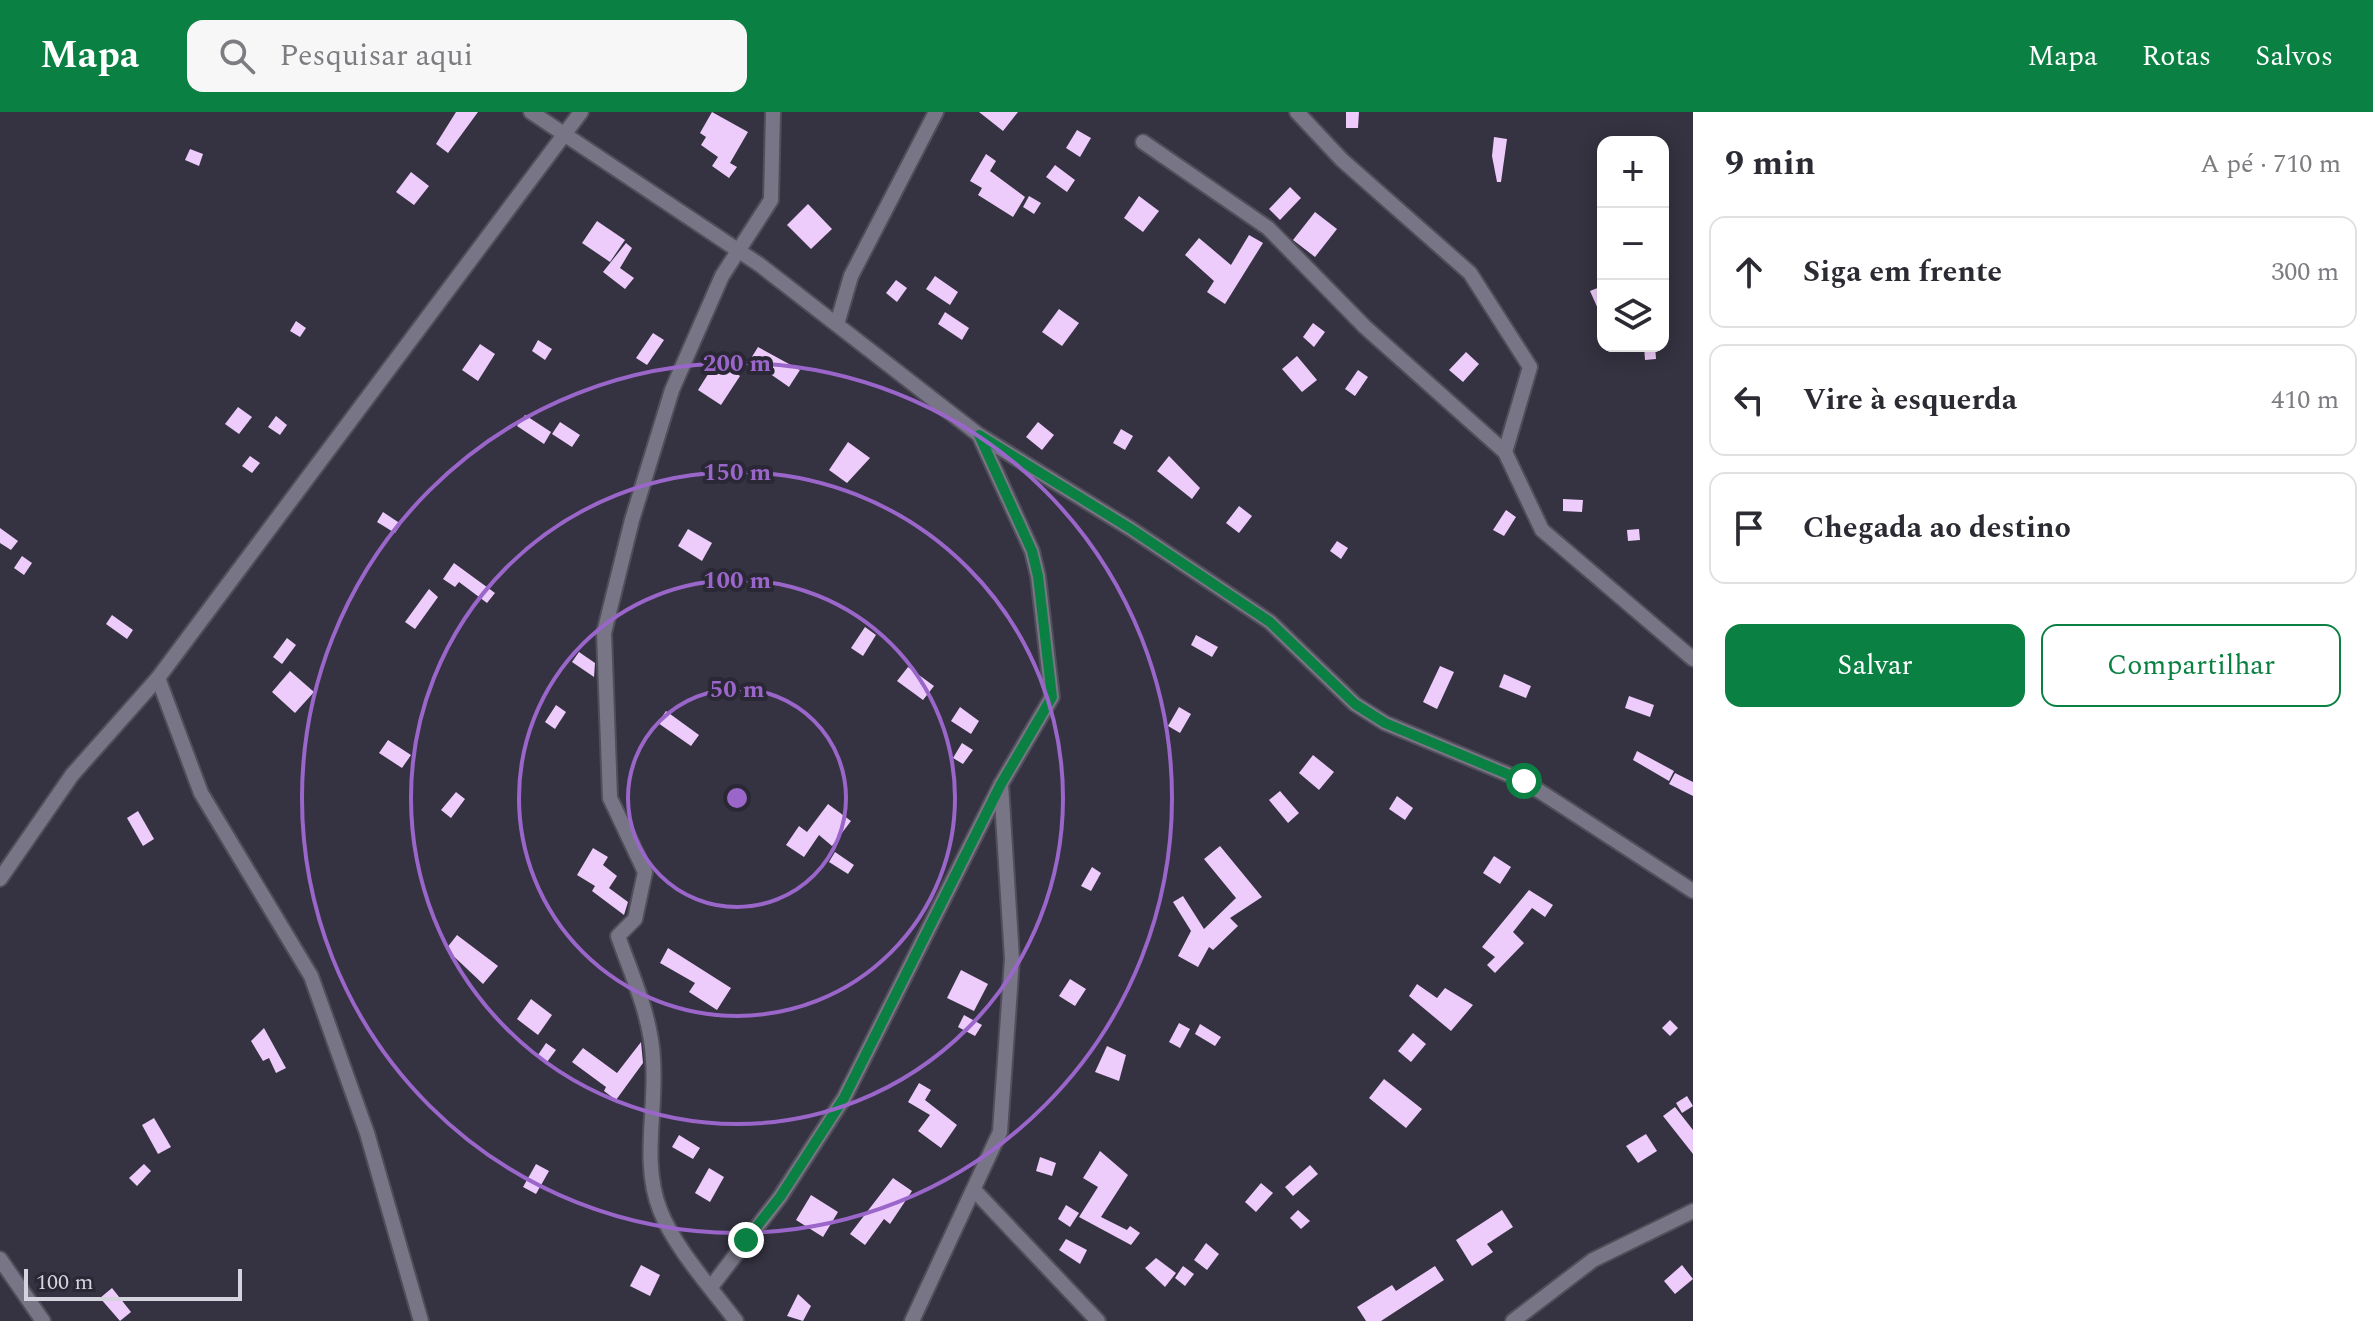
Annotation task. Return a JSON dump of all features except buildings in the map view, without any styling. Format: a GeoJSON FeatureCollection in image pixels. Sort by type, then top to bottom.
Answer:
{"type":"FeatureCollection","features":[{"type":"Feature","properties":{"kind":"street"},"geometry":{"type":"LineString","coordinates":[[531,112],[737,249],[979,435],[1131,529],[1270,622],[1355,704],[1385,723],[1524,781],[1693,891]]}},
{"type":"Feature","properties":{"kind":"street"},"geometry":{"type":"LineString","coordinates":[[0,879],[72,775],[158,678],[581,112]]}},
{"type":"Feature","properties":{"kind":"street"},"geometry":{"type":"LineString","coordinates":[[736,1321],[660,1212],[650,1176],[654,1063],[651,1029],[618,936],[635,919],[645,872],[610,798],[604,633],[632,520],[672,390],[737,249],[771,200],[773,112]]}},
{"type":"Feature","properties":{"kind":"street"},"geometry":{"type":"LineString","coordinates":[[837,324],[851,276],[936,112]]}},
{"type":"Feature","properties":{"kind":"street"},"geometry":{"type":"LineString","coordinates":[[1297,112],[1342,160],[1470,273],[1530,367],[1505,452]]}},
{"type":"Feature","properties":{"kind":"street"},"geometry":{"type":"LineString","coordinates":[[1143,142],[1268,228],[1365,327],[1505,452],[1542,530],[1693,659]]}},
{"type":"Feature","properties":{"kind":"street"},"geometry":{"type":"LineString","coordinates":[[711,1287],[780,1197],[844,1098],[1001,784],[1052,697],[1038,576],[1032,551],[979,435]]}},
{"type":"Feature","properties":{"kind":"street"},"geometry":{"type":"LineString","coordinates":[[158,678],[201,793],[311,976],[367,1133],[421,1321]]}},
{"type":"Feature","properties":{"kind":"street"},"geometry":{"type":"LineString","coordinates":[[912,1321],[1000,1132],[1012,959],[1001,784]]}},
{"type":"Feature","properties":{"kind":"street"},"geometry":{"type":"LineString","coordinates":[[975,1191],[1098,1321]]}},
{"type":"Feature","properties":{"kind":"street"},"geometry":{"type":"LineString","coordinates":[[1513,1321],[1593,1260],[1693,1211]]}},
{"type":"Feature","properties":{"kind":"street"},"geometry":{"type":"LineString","coordinates":[[0,1259],[43,1321]]}},
{"type":"Feature","properties":{"kind":"route"},"geometry":{"type":"LineString","coordinates":[[746,1240],[780,1197],[844,1098],[1001,784],[1052,697],[1038,576],[1032,551],[979,435],[1131,529],[1270,622],[1355,704],[1385,723],[1524,781]]}}]}
